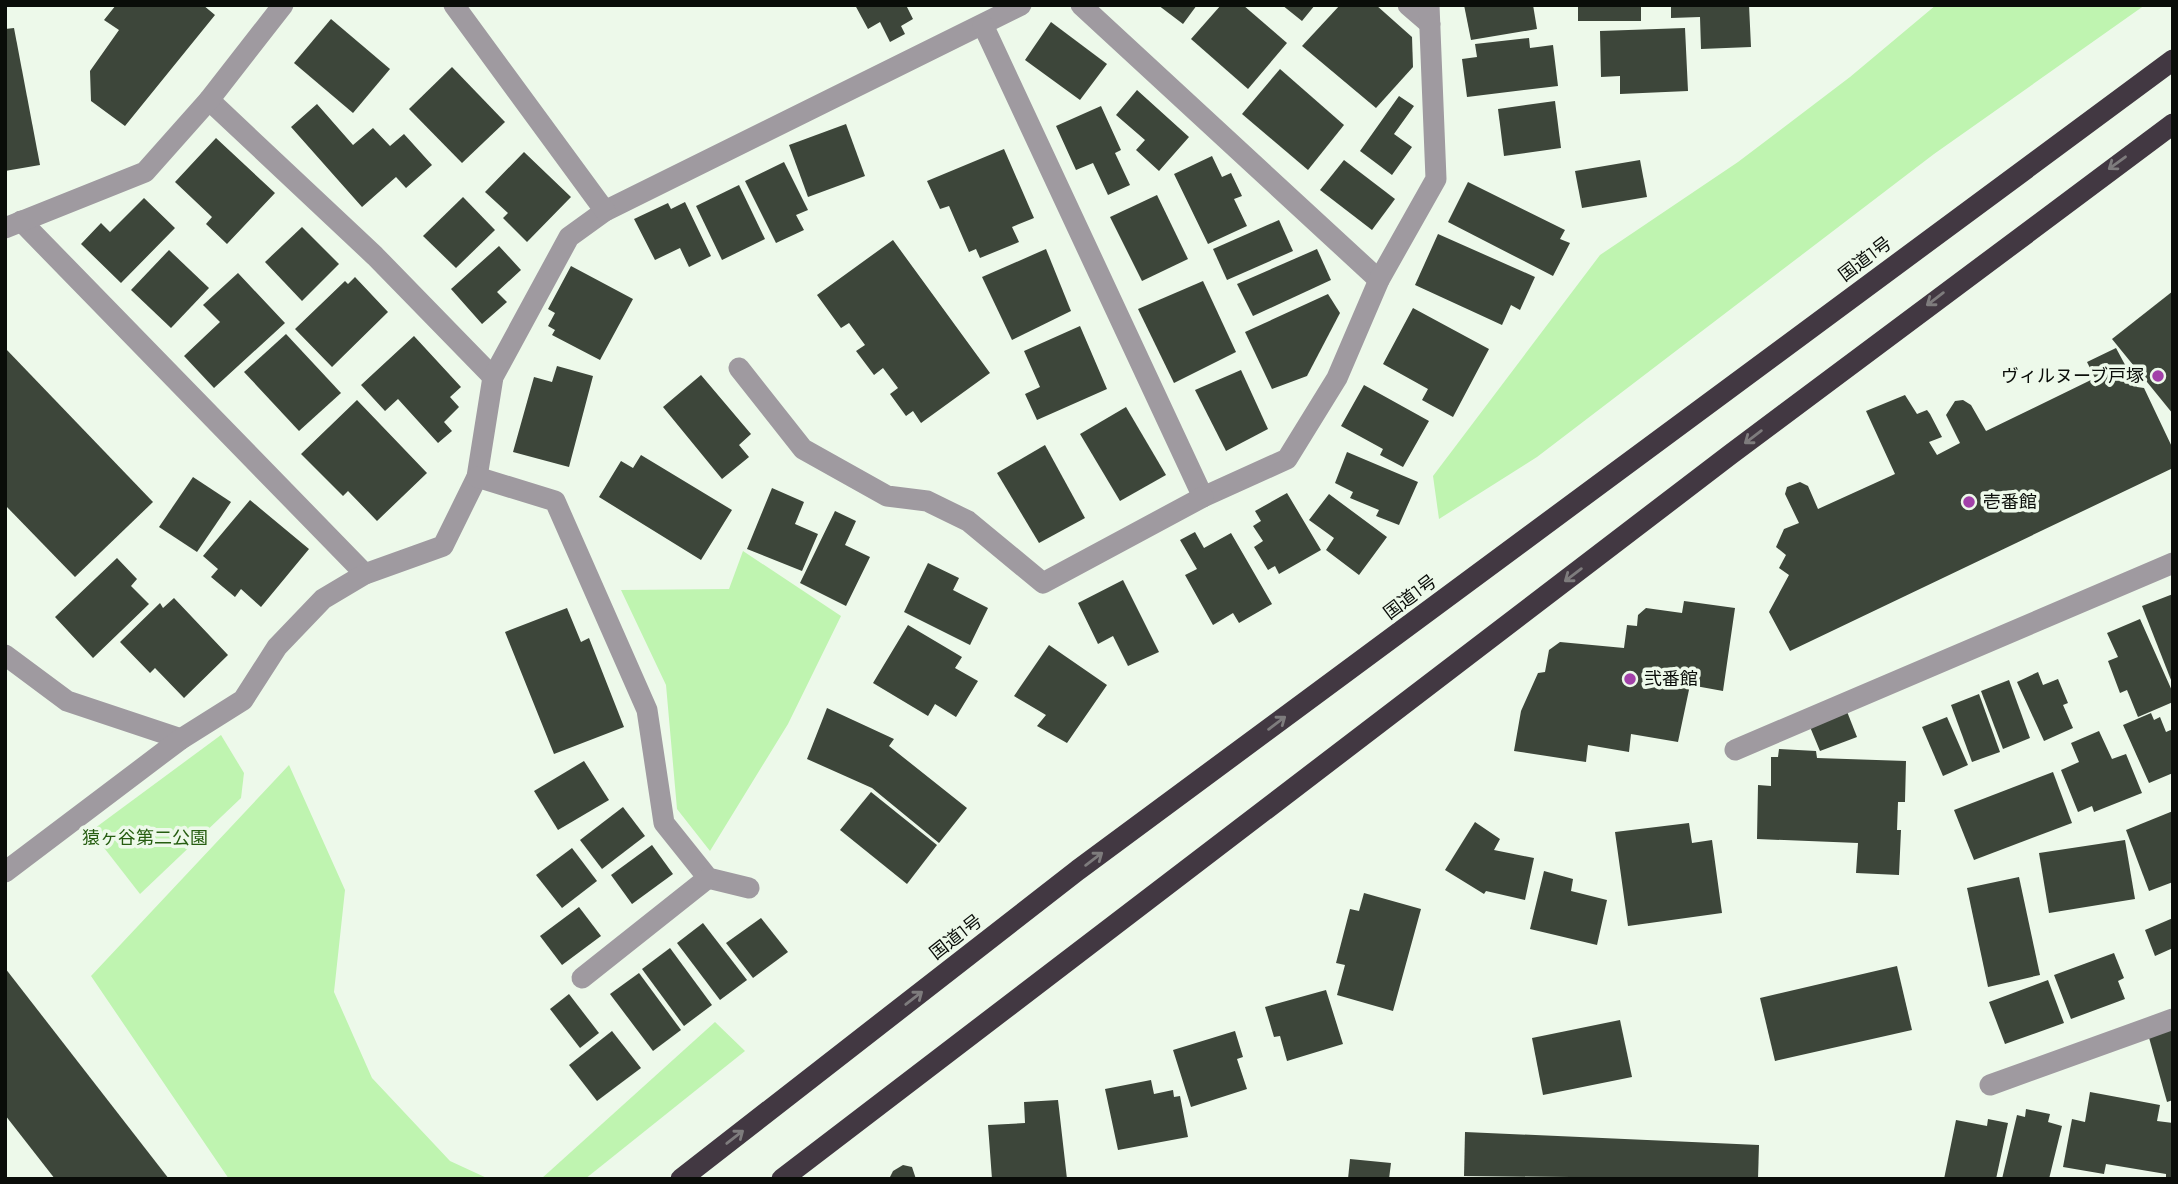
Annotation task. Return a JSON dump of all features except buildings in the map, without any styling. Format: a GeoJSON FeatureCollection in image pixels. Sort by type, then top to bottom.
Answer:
{"type":"FeatureCollection","features":[{"type":"Feature","properties":{"kind":"highway","name":"国道1号"},"geometry":{"type":"LineString","coordinates":[[681,1179],[1078,870],[2173,60]]}},
{"type":"Feature","properties":{"kind":"highway"},"geometry":{"type":"LineString","coordinates":[[782,1179],[1742,446],[2173,124]]}},
{"type":"Feature","properties":{"kind":"street"},"geometry":{"type":"LineString","coordinates":[[282,5],[209,100],[145,172],[13,225],[365,574]]}},
{"type":"Feature","properties":{"kind":"street"},"geometry":{"type":"LineString","coordinates":[[454,5],[605,211]]}},
{"type":"Feature","properties":{"kind":"street"},"geometry":{"type":"LineString","coordinates":[[5,872],[181,738],[243,700],[277,646],[323,599],[365,574],[443,546],[477,477],[493,377],[569,237],[605,211],[1021,5]]}},
{"type":"Feature","properties":{"kind":"street"},"geometry":{"type":"LineString","coordinates":[[1081,5],[1379,280]]}},
{"type":"Feature","properties":{"kind":"street"},"geometry":{"type":"LineString","coordinates":[[739,368],[803,449],[887,496],[927,500],[968,521],[1043,583],[1203,497],[1287,459],[1337,378],[1379,280],[1436,179],[1429,15],[1408,5]]}},
{"type":"Feature","properties":{"kind":"street"},"geometry":{"type":"LineString","coordinates":[[983,25],[1203,497]]}},
{"type":"Feature","properties":{"kind":"street"},"geometry":{"type":"LineString","coordinates":[[209,100],[375,256],[493,377]]}},
{"type":"Feature","properties":{"kind":"street"},"geometry":{"type":"LineString","coordinates":[[477,477],[555,500],[647,710],[664,822],[708,878],[749,888]]}},
{"type":"Feature","properties":{"kind":"street"},"geometry":{"type":"LineString","coordinates":[[1735,750],[2173,563]]}},
{"type":"Feature","properties":{"kind":"street"},"geometry":{"type":"LineString","coordinates":[[5,655],[67,701],[181,738]]}},
{"type":"Feature","properties":{"kind":"street"},"geometry":{"type":"LineString","coordinates":[[582,978],[708,878]]}},
{"type":"Feature","properties":{"kind":"street"},"geometry":{"type":"LineString","coordinates":[[1990,1085],[2173,1019]]}},
{"type":"Feature","properties":{"kind":"green space"},"geometry":{"type":"Polygon","coordinates":[[[1936,5],[2145,5],[1934,154],[1537,457],[1439,519],[1433,476],[1600,255],[1738,162],[1850,77],[1936,5]]]}},
{"type":"Feature","properties":{"kind":"green space"},"geometry":{"type":"Polygon","coordinates":[[[743,551],[841,616],[788,724],[710,851],[677,809],[666,685],[621,590],[729,589],[743,551]]]}},
{"type":"Feature","properties":{"kind":"green space","name":"猿ヶ谷第二公園"},"geometry":{"type":"Polygon","coordinates":[[[221,735],[244,773],[241,798],[140,894],[91,831],[221,735]]]}},
{"type":"Feature","properties":{"kind":"green space"},"geometry":{"type":"Polygon","coordinates":[[[289,765],[345,890],[334,992],[372,1078],[450,1161],[489,1179],[229,1179],[91,976],[289,765]]]}},
{"type":"Feature","properties":{"kind":"green space"},"geometry":{"type":"Polygon","coordinates":[[[715,1022],[745,1051],[585,1179],[541,1179],[715,1022]]]}},
{"type":"Feature","properties":{"kind":"place","name":"ヴィルヌーブ戸塚"},"geometry":{"type":"Point","coordinates":[2158,376]}},
{"type":"Feature","properties":{"kind":"place","name":"壱番館"},"geometry":{"type":"Point","coordinates":[1969,502]}},
{"type":"Feature","properties":{"kind":"place","name":"弐番館"},"geometry":{"type":"Point","coordinates":[1630,679]}}]}
